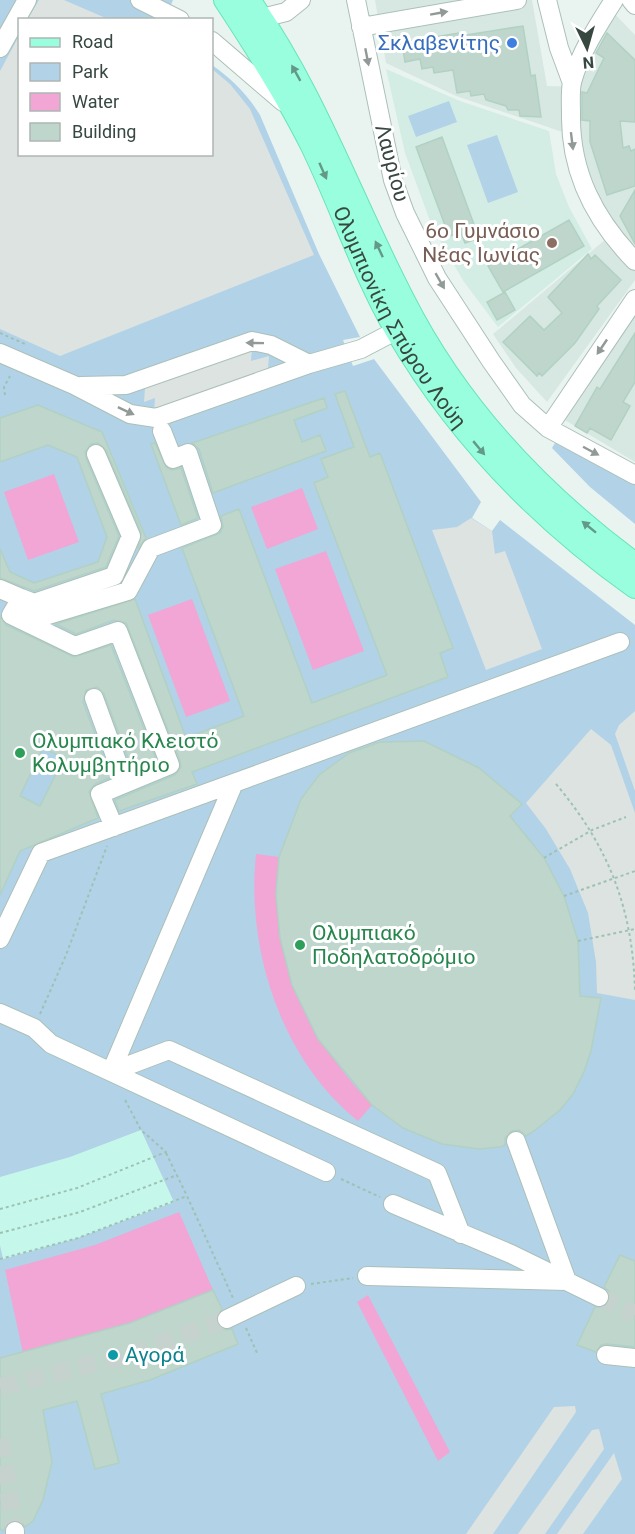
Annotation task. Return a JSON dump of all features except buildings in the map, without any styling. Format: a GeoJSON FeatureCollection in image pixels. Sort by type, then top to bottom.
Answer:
{"type":"FeatureCollection","features":[{"type":"Feature","properties":{"kind":"main road","name":"Ολυμπιονίκη Σπύρου Λούη"},"geometry":{"type":"LineString","coordinates":[[225,0],[255,26],[305,89],[406,326],[515,459],[567,509],[635,564]]}},
{"type":"Feature","properties":{"kind":"main road","name":"Ολυμπιονίκη Σπύρου Λούη"},"geometry":{"type":"LineString","coordinates":[[249,0],[255,26],[297,118],[448,408],[503,474],[561,530],[635,587]]}},
{"type":"Feature","properties":{"kind":"street"},"geometry":{"type":"LineString","coordinates":[[0,48],[27,0]]}},
{"type":"Feature","properties":{"kind":"street"},"geometry":{"type":"LineString","coordinates":[[140,0],[176,18]]}},
{"type":"Feature","properties":{"kind":"street"},"geometry":{"type":"LineString","coordinates":[[297,118],[272,90],[218,45],[286,12],[301,0]]}},
{"type":"Feature","properties":{"kind":"street","name":"Λαυρίου"},"geometry":{"type":"LineString","coordinates":[[356,0],[384,146],[405,213],[437,278],[522,405],[548,428],[635,474]]}},
{"type":"Feature","properties":{"kind":"street"},"geometry":{"type":"LineString","coordinates":[[361,27],[517,0]]}},
{"type":"Feature","properties":{"kind":"street"},"geometry":{"type":"LineString","coordinates":[[547,0],[559,48],[572,83]]}},
{"type":"Feature","properties":{"kind":"street"},"geometry":{"type":"LineString","coordinates":[[614,0],[585,50],[572,83],[570,136],[582,184],[599,220],[635,261]]}},
{"type":"Feature","properties":{"kind":"street"},"geometry":{"type":"LineString","coordinates":[[631,0],[635,5]]}},
{"type":"Feature","properties":{"kind":"street"},"geometry":{"type":"LineString","coordinates":[[548,428],[635,299]]}},
{"type":"Feature","properties":{"kind":"street"},"geometry":{"type":"LineString","coordinates":[[0,353],[74,385],[130,414],[156,418],[309,364],[361,349],[406,326]]}},
{"type":"Feature","properties":{"kind":"street"},"geometry":{"type":"LineString","coordinates":[[74,385],[126,385],[252,341],[271,345],[309,364]]}},
{"type":"Feature","properties":{"kind":"street"},"geometry":{"type":"LineString","coordinates":[[0,589],[32,620],[128,591],[151,548],[212,525],[188,453],[173,459],[162,430]]}},
{"type":"Feature","properties":{"kind":"street"},"geometry":{"type":"LineString","coordinates":[[17,605],[34,603],[114,576],[131,537],[96,454]]}},
{"type":"Feature","properties":{"kind":"street"},"geometry":{"type":"LineString","coordinates":[[17,605],[11,615],[75,646],[118,631],[170,765],[100,794],[114,827]]}},
{"type":"Feature","properties":{"kind":"street"},"geometry":{"type":"LineString","coordinates":[[0,939],[41,853],[620,642]]}},
{"type":"Feature","properties":{"kind":"street"},"geometry":{"type":"LineString","coordinates":[[94,698],[125,783]]}},
{"type":"Feature","properties":{"kind":"street"},"geometry":{"type":"LineString","coordinates":[[111,1072],[234,783]]}},
{"type":"Feature","properties":{"kind":"street"},"geometry":{"type":"LineString","coordinates":[[0,1013],[34,1028],[51,1044],[164,1094],[326,1172]]}},
{"type":"Feature","properties":{"kind":"street"},"geometry":{"type":"LineString","coordinates":[[111,1072],[169,1050],[405,1158],[437,1173],[461,1234]]}},
{"type":"Feature","properties":{"kind":"street"},"geometry":{"type":"LineString","coordinates":[[516,1141],[567,1281]]}},
{"type":"Feature","properties":{"kind":"street"},"geometry":{"type":"LineString","coordinates":[[393,1204],[599,1297]]}},
{"type":"Feature","properties":{"kind":"street"},"geometry":{"type":"LineString","coordinates":[[367,1276],[567,1281]]}},
{"type":"Feature","properties":{"kind":"street"},"geometry":{"type":"LineString","coordinates":[[233,1316],[296,1286]]}},
{"type":"Feature","properties":{"kind":"street"},"geometry":{"type":"LineString","coordinates":[[606,1356],[635,1358]]}},
{"type":"Feature","properties":{"kind":"path"},"geometry":{"type":"LineString","coordinates":[[556,784],[591,831],[614,879],[629,931],[634,992]]}},
{"type":"Feature","properties":{"kind":"path"},"geometry":{"type":"LineString","coordinates":[[544,858],[591,831],[626,817]]}},
{"type":"Feature","properties":{"kind":"path"},"geometry":{"type":"LineString","coordinates":[[34,1028],[66,955],[114,827]]}},
{"type":"Feature","properties":{"kind":"path"},"geometry":{"type":"LineString","coordinates":[[564,896],[635,871]]}},
{"type":"Feature","properties":{"kind":"path"},"geometry":{"type":"LineString","coordinates":[[578,941],[635,929]]}},
{"type":"Feature","properties":{"kind":"path"},"geometry":{"type":"LineString","coordinates":[[111,1072],[141,1130],[166,1152],[187,1196],[233,1316],[257,1353]]}},
{"type":"Feature","properties":{"kind":"path"},"geometry":{"type":"LineString","coordinates":[[0,1209],[77,1188],[166,1152]]}},
{"type":"Feature","properties":{"kind":"path"},"geometry":{"type":"LineString","coordinates":[[326,1172],[393,1204]]}},
{"type":"Feature","properties":{"kind":"path"},"geometry":{"type":"LineString","coordinates":[[0,1233],[80,1212],[177,1175]]}},
{"type":"Feature","properties":{"kind":"path"},"geometry":{"type":"LineString","coordinates":[[0,1259],[78,1238],[187,1196]]}},
{"type":"Feature","properties":{"kind":"path"},"geometry":{"type":"LineString","coordinates":[[296,1286],[367,1276]]}},
{"type":"Feature","properties":{"kind":"shaded area"},"geometry":{"type":"Polygon","coordinates":[[[39,0],[64,0],[106,18],[29,18],[39,0]]]}},
{"type":"Feature","properties":{"kind":"shaded area"},"geometry":{"type":"Polygon","coordinates":[[[375,0],[532,0],[547,86],[577,87],[612,11],[635,35],[635,280],[547,402],[516,368],[493,334],[619,228],[602,203],[588,169],[580,138],[456,96],[386,63],[375,0]]]}},
{"type":"Feature","properties":{"kind":"shaded area"},"geometry":{"type":"Polygon","coordinates":[[[18,38],[18,156],[213,156],[213,70],[230,84],[250,109],[314,255],[60,356],[0,329],[0,71],[18,38]]]}},
{"type":"Feature","properties":{"kind":"shaded area"},"geometry":{"type":"Polygon","coordinates":[[[386,69],[460,101],[549,131],[556,174],[569,207],[592,249],[498,327],[464,282],[433,229],[405,153],[386,69]]]}},
{"type":"Feature","properties":{"kind":"shaded area"},"geometry":{"type":"Polygon","coordinates":[[[635,313],[635,462],[563,419],[635,313]]]}},
{"type":"Feature","properties":{"kind":"shaded area"},"geometry":{"type":"Polygon","coordinates":[[[252,348],[251,361],[269,356],[268,369],[154,411],[155,398],[144,402],[145,388],[252,348]]]}},
{"type":"Feature","properties":{"kind":"shaded area"},"geometry":{"type":"Polygon","coordinates":[[[471,518],[492,531],[495,554],[505,551],[542,649],[486,670],[432,530],[457,527],[471,518]]]}},
{"type":"Feature","properties":{"kind":"shaded area"},"geometry":{"type":"Polygon","coordinates":[[[635,711],[635,791],[615,734],[619,725],[635,711]]]}},
{"type":"Feature","properties":{"kind":"shaded area"},"geometry":{"type":"Polygon","coordinates":[[[591,729],[611,745],[635,813],[635,1000],[597,993],[596,962],[588,913],[570,869],[546,829],[526,803],[591,729]]]}},
{"type":"Feature","properties":{"kind":"shaded area"},"geometry":{"type":"Polygon","coordinates":[[[575,1406],[576,1412],[493,1534],[466,1534],[554,1407],[575,1406]]]}},
{"type":"Feature","properties":{"kind":"shaded area"},"geometry":{"type":"Polygon","coordinates":[[[599,1429],[604,1449],[545,1534],[518,1534],[592,1430],[599,1429]]]}},
{"type":"Feature","properties":{"kind":"shaded area"},"geometry":{"type":"Polygon","coordinates":[[[614,1453],[622,1479],[583,1534],[557,1534],[614,1453]]]}},
{"type":"Feature","properties":{"kind":"green space"},"geometry":{"type":"Polygon","coordinates":[[[0,0],[173,0],[165,18],[18,18],[18,156],[213,156],[213,66],[219,70],[233,81],[260,115],[319,254],[360,337],[343,340],[353,366],[374,359],[481,502],[472,518],[492,531],[500,520],[635,625],[635,1534],[0,1534],[0,0]]]}},
{"type":"Feature","properties":{"kind":"green space"},"geometry":{"type":"Polygon","coordinates":[[[449,101],[457,122],[416,137],[408,116],[449,101]]]}},
{"type":"Feature","properties":{"kind":"green space"},"geometry":{"type":"Polygon","coordinates":[[[497,135],[518,192],[488,203],[467,145],[497,135]]]}},
{"type":"Feature","properties":{"kind":"green space"},"geometry":{"type":"Polygon","coordinates":[[[555,443],[635,484],[635,524],[590,487],[552,448],[555,443]]]}},
{"type":"Feature","properties":{"kind":"sand"},"geometry":{"type":"Polygon","coordinates":[[[141,1130],[174,1202],[78,1238],[3,1259],[0,1245],[0,1177],[70,1157],[141,1130]]]}},
{"type":"Feature","properties":{"kind":"water"},"geometry":{"type":"Polygon","coordinates":[[[54,474],[79,542],[28,560],[4,492],[54,474]]]}},
{"type":"Feature","properties":{"kind":"water"},"geometry":{"type":"Polygon","coordinates":[[[302,488],[318,529],[267,549],[251,507],[302,488]]]}},
{"type":"Feature","properties":{"kind":"water"},"geometry":{"type":"Polygon","coordinates":[[[326,551],[364,651],[313,670],[275,569],[326,551]]]}},
{"type":"Feature","properties":{"kind":"water"},"geometry":{"type":"Polygon","coordinates":[[[192,599],[230,701],[186,717],[148,615],[192,599]]]}},
{"type":"Feature","properties":{"kind":"water"},"geometry":{"type":"Polygon","coordinates":[[[256,854],[279,857],[280,928],[286,961],[296,992],[310,1021],[327,1049],[372,1105],[358,1121],[331,1096],[308,1067],[289,1035],[274,1000],[257,928],[254,890],[256,854]]]}},
{"type":"Feature","properties":{"kind":"water"},"geometry":{"type":"Polygon","coordinates":[[[179,1212],[213,1290],[130,1323],[23,1353],[5,1270],[95,1245],[179,1212]]]}},
{"type":"Feature","properties":{"kind":"water"},"geometry":{"type":"Polygon","coordinates":[[[368,1295],[450,1452],[438,1461],[357,1302],[368,1295]]]}},
{"type":"Feature","properties":{"kind":"tunnel"},"geometry":{"type":"LineString","coordinates":[[599,1297],[635,1314]]}},
{"type":"Feature","properties":{"kind":"tunnel"},"geometry":{"type":"LineString","coordinates":[[0,1387],[132,1354],[227,1319]]}},
{"type":"Feature","properties":{"kind":"tunnel"},"geometry":{"type":"LineString","coordinates":[[0,1439],[15,1531]]}},
{"type":"Feature","properties":{"kind":"place","name":"Σκλαβενίτης"},"geometry":{"type":"Point","coordinates":[512,43]}},
{"type":"Feature","properties":{"kind":"place","name":"6ο Γυμνάσιο Νέας Ιωνίας"},"geometry":{"type":"Point","coordinates":[552,243]}},
{"type":"Feature","properties":{"kind":"place","name":"Ολυμπιακό Κλειστό Κολυμβητήριο"},"geometry":{"type":"Point","coordinates":[20,753]}},
{"type":"Feature","properties":{"kind":"place","name":"Ολυμπιακό Ποδηλατοδρόμιο"},"geometry":{"type":"Point","coordinates":[300,945]}},
{"type":"Feature","properties":{"kind":"place","name":"Αγορά"},"geometry":{"type":"Point","coordinates":[113,1355]}}]}
